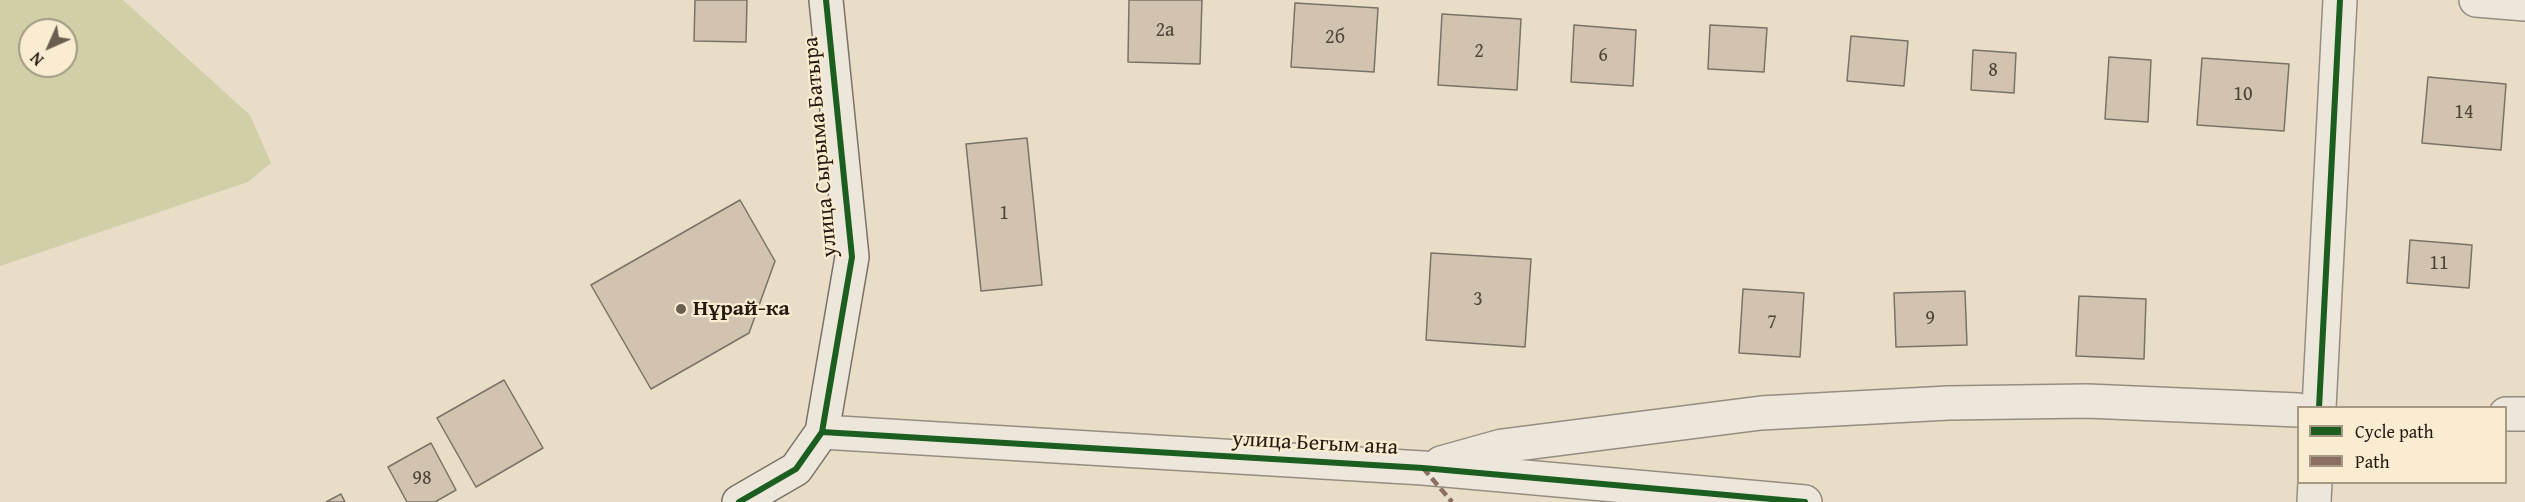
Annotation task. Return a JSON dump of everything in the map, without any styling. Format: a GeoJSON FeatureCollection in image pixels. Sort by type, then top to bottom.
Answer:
{"type":"FeatureCollection","features":[{"type":"Feature","properties":{"kind":"street","name":"улица Сырыма Батыра"},"geometry":{"type":"LineString","coordinates":[[822,432],[852,257],[826,0]]}},
{"type":"Feature","properties":{"kind":"street"},"geometry":{"type":"LineString","coordinates":[[2319,406],[2340,0]]}},
{"type":"Feature","properties":{"kind":"street"},"geometry":{"type":"LineString","coordinates":[[2476,0],[2525,4]]}},
{"type":"Feature","properties":{"kind":"street"},"geometry":{"type":"LineString","coordinates":[[1424,468],[1502,446],[1761,412],[1948,403],[2087,401],[2297,410]]}},
{"type":"Feature","properties":{"kind":"street"},"geometry":{"type":"LineString","coordinates":[[2507,414],[2525,414]]}},
{"type":"Feature","properties":{"kind":"street","name":"улица Бегым ана"},"geometry":{"type":"LineString","coordinates":[[822,432],[1424,468],[1805,502]]}},
{"type":"Feature","properties":{"kind":"street"},"geometry":{"type":"LineString","coordinates":[[740,502],[796,469],[822,432]]}},
{"type":"Feature","properties":{"kind":"street"},"geometry":{"type":"LineString","coordinates":[[2314,502],[2315,484]]}},
{"type":"Feature","properties":{"kind":"shaded area"},"geometry":{"type":"Polygon","coordinates":[[[0,0],[123,0],[250,115],[271,163],[248,182],[0,266],[0,0]]]}},
{"type":"Feature","properties":{"kind":"building"},"geometry":{"type":"Polygon","coordinates":[[[695,0],[747,0],[746,42],[694,41],[695,0]]]}},
{"type":"Feature","properties":{"kind":"building"},"geometry":{"type":"Polygon","coordinates":[[[1129,0],[1202,0],[1200,64],[1128,62],[1129,0]]]}},
{"type":"Feature","properties":{"kind":"building"},"geometry":{"type":"Polygon","coordinates":[[[1295,3],[1378,8],[1374,72],[1291,67],[1295,3]]]}},
{"type":"Feature","properties":{"kind":"building"},"geometry":{"type":"Polygon","coordinates":[[[1442,14],[1521,19],[1517,90],[1438,85],[1442,14]]]}},
{"type":"Feature","properties":{"kind":"building"},"geometry":{"type":"Polygon","coordinates":[[[1574,25],[1636,30],[1633,86],[1571,82],[1574,25]]]}},
{"type":"Feature","properties":{"kind":"building"},"geometry":{"type":"Polygon","coordinates":[[[1710,25],[1767,28],[1764,72],[1708,69],[1710,25]]]}},
{"type":"Feature","properties":{"kind":"building"},"geometry":{"type":"Polygon","coordinates":[[[1851,36],[1908,41],[1904,86],[1847,81],[1851,36]]]}},
{"type":"Feature","properties":{"kind":"building"},"geometry":{"type":"Polygon","coordinates":[[[1973,50],[2016,53],[2014,93],[1971,90],[1973,50]]]}},
{"type":"Feature","properties":{"kind":"building"},"geometry":{"type":"Polygon","coordinates":[[[2109,57],[2151,60],[2148,122],[2105,119],[2109,57]]]}},
{"type":"Feature","properties":{"kind":"building"},"geometry":{"type":"Polygon","coordinates":[[[2202,58],[2289,64],[2284,131],[2197,125],[2202,58]]]}},
{"type":"Feature","properties":{"kind":"building"},"geometry":{"type":"Polygon","coordinates":[[[2428,77],[2506,84],[2501,150],[2422,143],[2428,77]]]}},
{"type":"Feature","properties":{"kind":"building"},"geometry":{"type":"Polygon","coordinates":[[[1027,138],[1042,285],[981,291],[966,144],[1027,138]]]}},
{"type":"Feature","properties":{"kind":"building","name":"Нұрай-ка"},"geometry":{"type":"Polygon","coordinates":[[[740,200],[775,261],[749,333],[651,389],[591,285],[740,200]]]}},
{"type":"Feature","properties":{"kind":"building"},"geometry":{"type":"Polygon","coordinates":[[[2410,240],[2472,245],[2469,288],[2407,283],[2410,240]]]}},
{"type":"Feature","properties":{"kind":"building"},"geometry":{"type":"Polygon","coordinates":[[[1431,253],[1531,259],[1525,347],[1426,340],[1431,253]]]}},
{"type":"Feature","properties":{"kind":"building"},"geometry":{"type":"Polygon","coordinates":[[[1743,289],[1804,293],[1800,357],[1739,353],[1743,289]]]}},
{"type":"Feature","properties":{"kind":"building"},"geometry":{"type":"Polygon","coordinates":[[[1965,291],[1967,345],[1896,347],[1894,293],[1965,291]]]}},
{"type":"Feature","properties":{"kind":"building"},"geometry":{"type":"Polygon","coordinates":[[[2079,296],[2146,299],[2144,359],[2076,356],[2079,296]]]}},
{"type":"Feature","properties":{"kind":"building"},"geometry":{"type":"Polygon","coordinates":[[[504,380],[543,448],[476,487],[437,418],[504,380]]]}},
{"type":"Feature","properties":{"kind":"building"},"geometry":{"type":"Polygon","coordinates":[[[431,443],[456,490],[435,502],[407,502],[388,467],[431,443]]]}},
{"type":"Feature","properties":{"kind":"building"},"geometry":{"type":"Polygon","coordinates":[[[341,494],[345,502],[326,502],[341,494]]]}},
{"type":"Feature","properties":{"kind":"marked path"},"geometry":{"type":"LineString","coordinates":[[1423,468],[1452,502]]}},
{"type":"Feature","properties":{"kind":"cycle path"},"geometry":{"type":"LineString","coordinates":[[739,502],[796,469],[822,432],[852,257],[826,0]]}},
{"type":"Feature","properties":{"kind":"cycle path"},"geometry":{"type":"LineString","coordinates":[[2319,406],[2340,0]]}},
{"type":"Feature","properties":{"kind":"cycle path"},"geometry":{"type":"LineString","coordinates":[[822,432],[1423,468],[1805,502]]}},
{"type":"Feature","properties":{"kind":"place","name":"Нұрай-ка"},"geometry":{"type":"Point","coordinates":[681,309]}}]}
